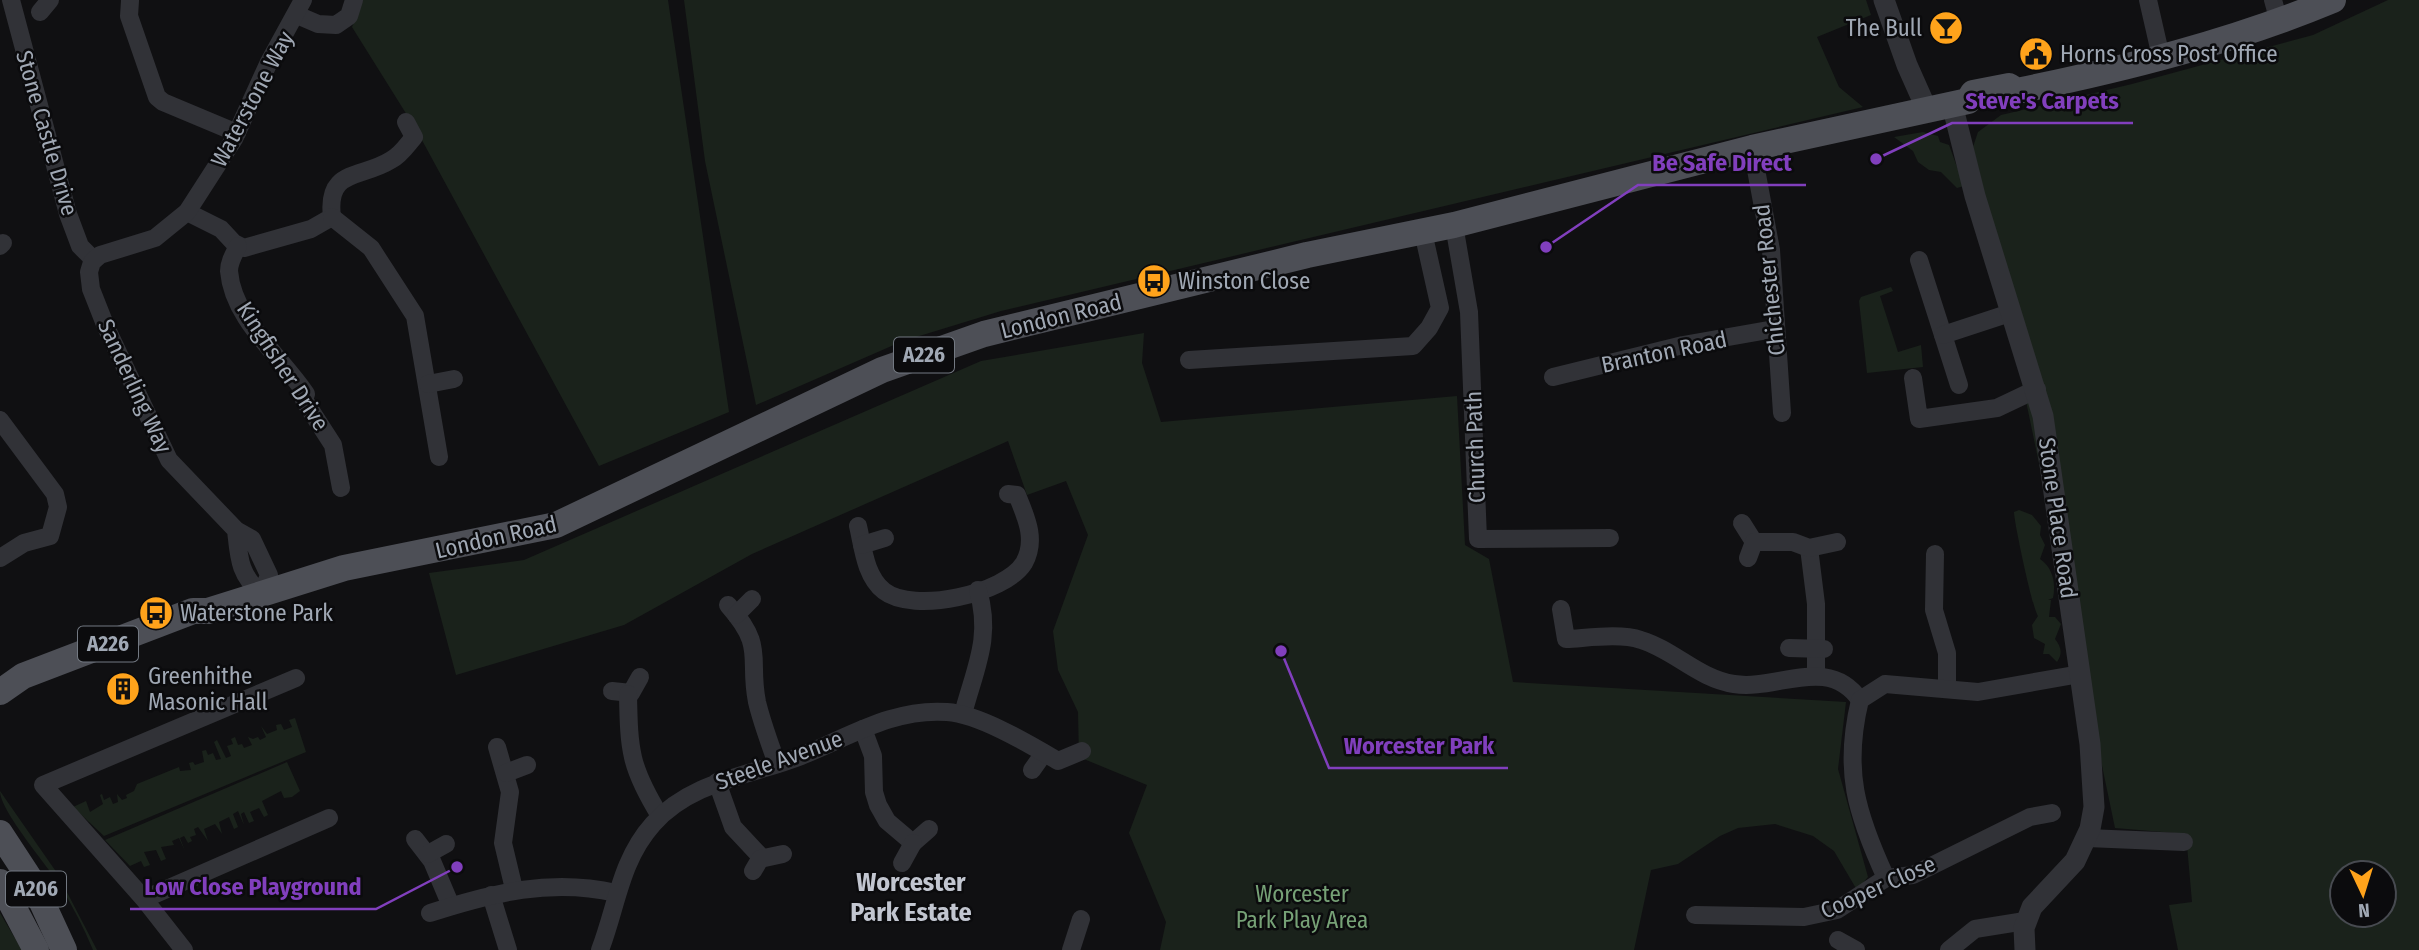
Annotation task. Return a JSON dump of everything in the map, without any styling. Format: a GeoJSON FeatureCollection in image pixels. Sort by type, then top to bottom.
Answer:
{"type":"FeatureCollection","features":[{"type":"Feature","properties":{"kind":"main road","name":"London Road"},"geometry":{"type":"LineString","coordinates":[[0,692],[12,678],[193,611],[208,611],[259,584],[555,525],[882,370],[984,334],[1307,256],[1454,225],[1752,148],[1949,105],[1973,93],[2009,86],[2017,91],[2161,57],[2276,11],[2333,0]]}},
{"type":"Feature","properties":{"kind":"main road","name":"A206"},"geometry":{"type":"LineString","coordinates":[[0,833],[34,885],[64,950]]}},
{"type":"Feature","properties":{"kind":"main road","name":"A206"},"geometry":{"type":"LineString","coordinates":[[0,882],[36,950]]}},
{"type":"Feature","properties":{"kind":"street","name":"Stone Castle Drive"},"geometry":{"type":"LineString","coordinates":[[11,0],[68,214],[80,246],[94,260]]}},
{"type":"Feature","properties":{"kind":"street"},"geometry":{"type":"LineString","coordinates":[[300,7],[318,24],[336,25],[349,16],[354,0]]}},
{"type":"Feature","properties":{"kind":"street","name":"Stone Place Road"},"geometry":{"type":"LineString","coordinates":[[1884,0],[1907,65],[1949,105],[2010,313],[2037,390],[2080,674],[2094,807],[2087,838],[2075,861],[2032,907],[2025,921]]}},
{"type":"Feature","properties":{"kind":"street"},"geometry":{"type":"LineString","coordinates":[[2148,0],[2161,57]]}},
{"type":"Feature","properties":{"kind":"street"},"geometry":{"type":"LineString","coordinates":[[130,1],[129,16],[157,97],[237,133]]}},
{"type":"Feature","properties":{"kind":"street","name":"Waterstone Way"},"geometry":{"type":"LineString","coordinates":[[94,260],[106,252],[155,238],[187,212],[237,133],[269,62],[300,7]]}},
{"type":"Feature","properties":{"kind":"street"},"geometry":{"type":"LineString","coordinates":[[332,217],[335,187],[343,178],[379,166],[399,155],[414,137],[406,122]]}},
{"type":"Feature","properties":{"kind":"street","name":"Chichester Road"},"geometry":{"type":"LineString","coordinates":[[1752,148],[1770,250],[1782,413]]}},
{"type":"Feature","properties":{"kind":"street"},"geometry":{"type":"LineString","coordinates":[[187,212],[220,229],[238,246],[252,247],[311,229],[332,217]]}},
{"type":"Feature","properties":{"kind":"street"},"geometry":{"type":"LineString","coordinates":[[332,217],[370,248],[407,300],[419,325],[439,457]]}},
{"type":"Feature","properties":{"kind":"street","name":"Church Path"},"geometry":{"type":"LineString","coordinates":[[1454,225],[1469,312],[1478,539],[1609,538]]}},
{"type":"Feature","properties":{"kind":"street"},"geometry":{"type":"LineString","coordinates":[[1189,360],[1413,346],[1429,328],[1440,308],[1423,232]]}},
{"type":"Feature","properties":{"kind":"street","name":"Kingfisher Drive"},"geometry":{"type":"LineString","coordinates":[[238,246],[229,273],[240,306],[272,353],[289,369],[306,394],[304,400],[334,448],[341,488]]}},
{"type":"Feature","properties":{"kind":"street","name":"Sanderling Way"},"geometry":{"type":"LineString","coordinates":[[94,260],[89,278],[94,298],[169,460],[236,530],[239,557],[259,584]]}},
{"type":"Feature","properties":{"kind":"street"},"geometry":{"type":"LineString","coordinates":[[1919,260],[1959,385]]}},
{"type":"Feature","properties":{"kind":"street"},"geometry":{"type":"LineString","coordinates":[[1943,335],[2010,313]]}},
{"type":"Feature","properties":{"kind":"street","name":"Branton Road"},"geometry":{"type":"LineString","coordinates":[[1553,376],[1683,345],[1774,330]]}},
{"type":"Feature","properties":{"kind":"street"},"geometry":{"type":"LineString","coordinates":[[1913,378],[1919,419],[1997,408],[2037,390]]}},
{"type":"Feature","properties":{"kind":"street"},"geometry":{"type":"LineString","coordinates":[[428,384],[454,379]]}},
{"type":"Feature","properties":{"kind":"street"},"geometry":{"type":"LineString","coordinates":[[0,420],[55,494],[58,506],[50,536],[19,545],[0,558]]}},
{"type":"Feature","properties":{"kind":"street"},"geometry":{"type":"LineString","coordinates":[[858,526],[871,575],[890,594],[912,601],[933,601],[978,590],[1011,576],[1027,556],[1029,528],[1017,495],[1009,494]]}},
{"type":"Feature","properties":{"kind":"street"},"geometry":{"type":"LineString","coordinates":[[1742,523],[1751,550],[1793,542],[1809,548],[1831,541]]}},
{"type":"Feature","properties":{"kind":"street"},"geometry":{"type":"LineString","coordinates":[[862,545],[885,538]]}},
{"type":"Feature","properties":{"kind":"street"},"geometry":{"type":"LineString","coordinates":[[1809,548],[1822,649],[1816,675]]}},
{"type":"Feature","properties":{"kind":"street"},"geometry":{"type":"LineString","coordinates":[[1935,554],[1934,615],[1947,653],[1947,689]]}},
{"type":"Feature","properties":{"kind":"street"},"geometry":{"type":"LineString","coordinates":[[963,714],[984,637],[985,617],[978,590]]}},
{"type":"Feature","properties":{"kind":"street"},"geometry":{"type":"LineString","coordinates":[[752,599],[732,610],[747,631],[754,649],[757,700],[777,764]]}},
{"type":"Feature","properties":{"kind":"street"},"geometry":{"type":"LineString","coordinates":[[1561,609],[1566,639],[1640,639],[1706,675],[1733,684],[1816,675],[1853,690],[1860,700]]}},
{"type":"Feature","properties":{"kind":"street"},"geometry":{"type":"LineString","coordinates":[[1789,648],[1822,649]]}},
{"type":"Feature","properties":{"kind":"street"},"geometry":{"type":"LineString","coordinates":[[1886,878],[1853,792],[1851,735],[1860,700],[1885,684],[1978,692],[2015,688],[2080,674]]}},
{"type":"Feature","properties":{"kind":"street"},"geometry":{"type":"LineString","coordinates":[[640,677],[635,690],[620,692],[631,754],[641,784],[660,816]]}},
{"type":"Feature","properties":{"kind":"street"},"geometry":{"type":"LineString","coordinates":[[184,950],[144,899],[43,785],[296,678]]}},
{"type":"Feature","properties":{"kind":"street","name":"Steele Avenue"},"geometry":{"type":"LineString","coordinates":[[600,950],[616,893],[631,855],[660,816],[694,792],[718,782],[777,764],[906,714],[963,714],[1058,761],[1083,751]]}},
{"type":"Feature","properties":{"kind":"street"},"geometry":{"type":"LineString","coordinates":[[863,729],[873,756],[876,802],[887,821],[914,843]]}},
{"type":"Feature","properties":{"kind":"street"},"geometry":{"type":"LineString","coordinates":[[498,747],[510,795],[503,846],[514,889]]}},
{"type":"Feature","properties":{"kind":"street"},"geometry":{"type":"LineString","coordinates":[[1032,770],[1044,753]]}},
{"type":"Feature","properties":{"kind":"street"},"geometry":{"type":"LineString","coordinates":[[506,773],[527,765]]}},
{"type":"Feature","properties":{"kind":"street"},"geometry":{"type":"LineString","coordinates":[[718,782],[735,831],[758,864],[783,855]]}},
{"type":"Feature","properties":{"kind":"street","name":"Cooper Close"},"geometry":{"type":"LineString","coordinates":[[1695,915],[1786,917],[1820,914],[1852,902],[1886,878],[1913,875],[2029,817],[2052,813]]}},
{"type":"Feature","properties":{"kind":"street"},"geometry":{"type":"LineString","coordinates":[[144,899],[328,818]]}},
{"type":"Feature","properties":{"kind":"street"},"geometry":{"type":"LineString","coordinates":[[902,863],[914,843],[929,830]]}},
{"type":"Feature","properties":{"kind":"street"},"geometry":{"type":"LineString","coordinates":[[2087,838],[2184,842]]}},
{"type":"Feature","properties":{"kind":"street"},"geometry":{"type":"LineString","coordinates":[[415,839],[428,854],[451,906]]}},
{"type":"Feature","properties":{"kind":"street"},"geometry":{"type":"LineString","coordinates":[[428,854],[446,844]]}},
{"type":"Feature","properties":{"kind":"street"},"geometry":{"type":"LineString","coordinates":[[430,913],[514,889],[565,887],[616,893]]}},
{"type":"Feature","properties":{"kind":"street"},"geometry":{"type":"LineString","coordinates":[[491,895],[508,950]]}},
{"type":"Feature","properties":{"kind":"street"},"geometry":{"type":"LineString","coordinates":[[1071,950],[1081,919]]}},
{"type":"Feature","properties":{"kind":"street"},"geometry":{"type":"LineString","coordinates":[[1949,950],[1975,929],[2025,921],[2025,950]]}},
{"type":"Feature","properties":{"kind":"street"},"geometry":{"type":"LineString","coordinates":[[1838,940],[1856,950]]}},
{"type":"Feature","properties":{"kind":"green space"},"geometry":{"type":"Polygon","coordinates":[[[363,0],[668,0],[729,412],[599,466],[417,131],[352,27],[363,0]]]}},
{"type":"Feature","properties":{"kind":"green space"},"geometry":{"type":"Polygon","coordinates":[[[684,0],[1866,0],[1871,15],[1817,37],[1839,87],[1863,107],[1001,311],[903,341],[756,405],[705,161],[684,0]]]}},
{"type":"Feature","properties":{"kind":"green space"},"geometry":{"type":"Polygon","coordinates":[[[2388,0],[2419,0],[2419,950],[2178,950],[2169,905],[2192,902],[2186,834],[2115,828],[1973,147],[1978,132],[2001,115],[2132,84],[2313,35],[2388,0]]]}},
{"type":"Feature","properties":{"kind":"green space"},"geometry":{"type":"Polygon","coordinates":[[[1923,132],[1938,136],[1940,142],[1949,145],[1964,186],[1957,188],[1941,172],[1929,170],[1918,162],[1913,151],[1894,137],[1923,132]]]}},
{"type":"Feature","properties":{"kind":"green space"},"geometry":{"type":"Polygon","coordinates":[[[1891,287],[1893,291],[1880,296],[1898,352],[1921,345],[1923,367],[1867,373],[1859,301],[1861,297],[1891,287]]]}},
{"type":"Feature","properties":{"kind":"green space","name":"Worcester Park Play Area"},"geometry":{"type":"Polygon","coordinates":[[[1144,333],[1142,363],[1161,422],[1457,396],[1465,545],[1489,559],[1513,682],[1846,702],[1838,769],[1868,877],[1857,890],[1834,851],[1813,836],[1775,824],[1738,828],[1720,836],[1678,864],[1651,870],[1634,950],[1160,950],[1166,922],[1129,833],[1147,785],[1079,757],[1078,712],[1058,670],[1053,631],[1088,535],[1066,481],[1027,495],[1008,441],[752,554],[624,625],[456,675],[429,573],[524,560],[981,361],[1144,333]]]}},
{"type":"Feature","properties":{"kind":"green space"},"geometry":{"type":"Polygon","coordinates":[[[2019,510],[2032,515],[2041,526],[2040,535],[2045,545],[2040,559],[2051,571],[2054,581],[2053,598],[2048,600],[2051,600],[2049,617],[2055,617],[2061,624],[2055,639],[2060,650],[2057,662],[2049,654],[2043,654],[2045,644],[2034,638],[2032,625],[2038,616],[2017,531],[2014,512],[2019,510]]]}},
{"type":"Feature","properties":{"kind":"green space"},"geometry":{"type":"Polygon","coordinates":[[[295,718],[306,752],[104,836],[73,807],[86,801],[90,812],[103,804],[102,794],[104,800],[110,797],[113,804],[118,802],[117,794],[122,800],[127,798],[126,795],[134,791],[137,784],[179,767],[180,771],[191,770],[189,763],[193,762],[195,765],[204,762],[202,751],[206,750],[208,755],[213,753],[216,760],[221,759],[214,742],[217,740],[226,758],[231,756],[227,746],[233,744],[231,739],[235,737],[238,745],[242,744],[244,748],[252,745],[248,737],[258,737],[260,740],[266,737],[261,726],[267,734],[277,730],[276,725],[281,724],[284,730],[292,727],[289,720],[295,718]]]}},
{"type":"Feature","properties":{"kind":"green space"},"geometry":{"type":"Polygon","coordinates":[[[287,762],[300,791],[292,797],[284,798],[281,791],[262,801],[268,815],[264,817],[259,808],[250,812],[254,821],[249,823],[244,812],[241,814],[244,825],[238,811],[233,814],[238,827],[234,829],[229,817],[219,822],[222,834],[215,824],[204,829],[208,841],[198,827],[194,829],[196,835],[190,837],[192,841],[188,843],[184,836],[180,838],[185,851],[179,838],[172,841],[174,845],[161,847],[166,859],[161,861],[156,850],[144,852],[150,865],[144,867],[141,861],[130,866],[105,840],[287,762]]]}},
{"type":"Feature","properties":{"kind":"green space"},"geometry":{"type":"Polygon","coordinates":[[[0,791],[57,873],[97,950],[93,950],[61,887],[8,811],[0,791]]]}},
{"type":"Feature","properties":{"kind":"green space"},"geometry":{"type":"Polygon","coordinates":[[[0,913],[22,950],[0,950],[0,913]]]}},
{"type":"Feature","properties":{"kind":"place","name":"The Bull"},"geometry":{"type":"Point","coordinates":[1946,28]}},
{"type":"Feature","properties":{"kind":"place","name":"Horns Cross Post Office"},"geometry":{"type":"Point","coordinates":[2036,54]}},
{"type":"Feature","properties":{"kind":"place","name":"Steve's Carpets"},"geometry":{"type":"Point","coordinates":[1876,159]}},
{"type":"Feature","properties":{"kind":"place","name":"Be Safe Direct"},"geometry":{"type":"Point","coordinates":[1546,247]}},
{"type":"Feature","properties":{"kind":"place","name":"Winston Close"},"geometry":{"type":"Point","coordinates":[1154,281]}},
{"type":"Feature","properties":{"kind":"place","name":"Waterstone Park"},"geometry":{"type":"Point","coordinates":[156,613]}},
{"type":"Feature","properties":{"kind":"place","name":"Worcester Park"},"geometry":{"type":"Point","coordinates":[1281,651]}},
{"type":"Feature","properties":{"kind":"place","name":"Greenhithe Masonic Hall"},"geometry":{"type":"Point","coordinates":[123,689]}},
{"type":"Feature","properties":{"kind":"place","name":"Low Close Playground"},"geometry":{"type":"Point","coordinates":[457,867]}},
{"type":"Feature","properties":{"kind":"district","name":"Worcester Park Estate"},"geometry":{"type":"Point","coordinates":[911,897]}}]}
